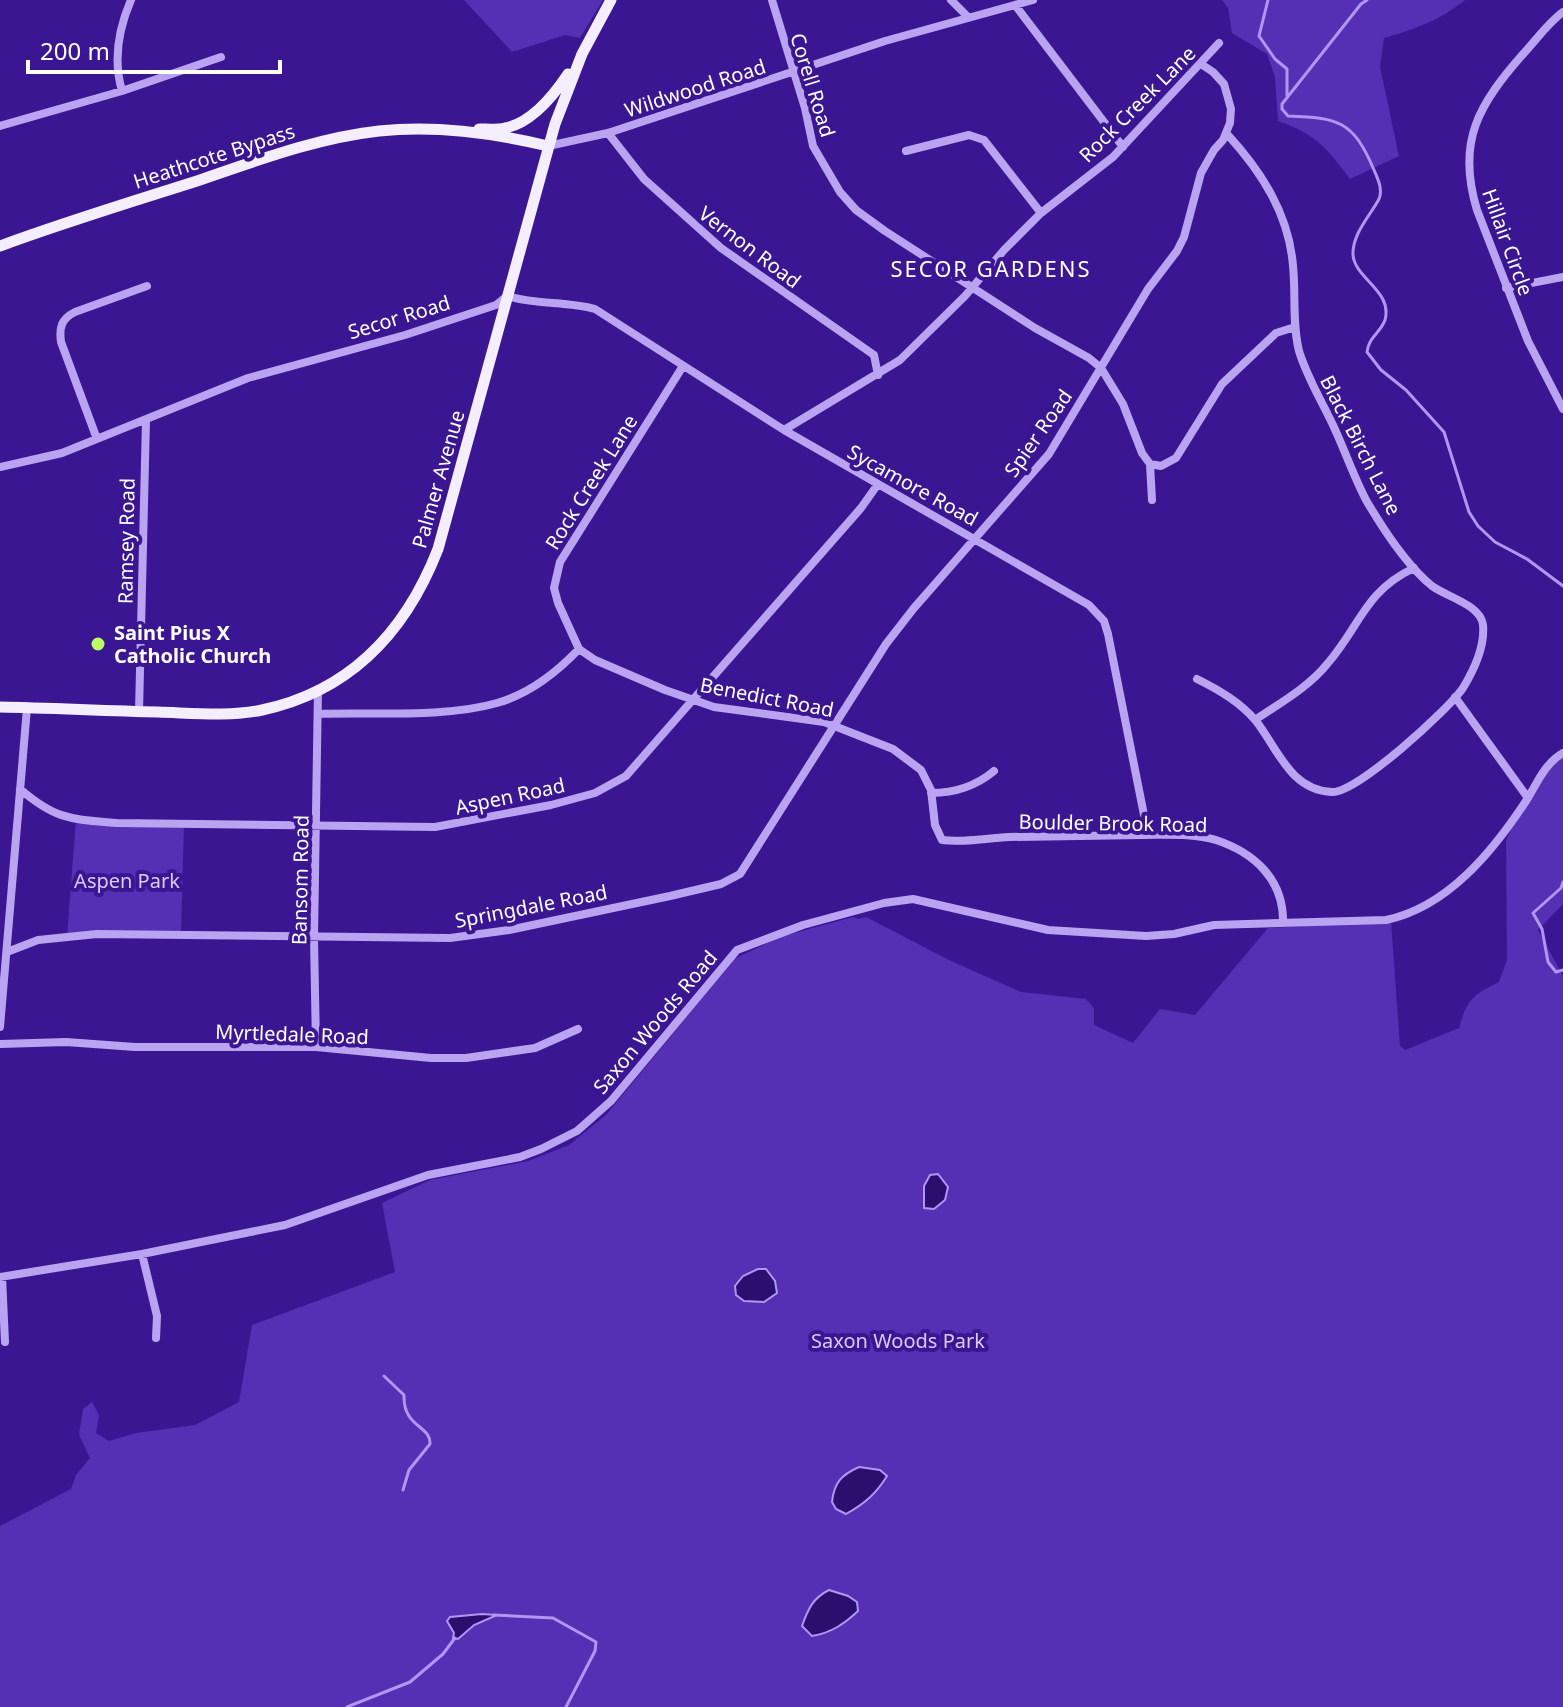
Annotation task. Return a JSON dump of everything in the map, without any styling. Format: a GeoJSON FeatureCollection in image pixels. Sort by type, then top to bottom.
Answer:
{"type":"FeatureCollection","features":[{"type":"Feature","properties":{"kind":"main road"},"geometry":{"type":"LineString","coordinates":[[507,296],[565,93],[611,0]]}},
{"type":"Feature","properties":{"kind":"main road"},"geometry":{"type":"LineString","coordinates":[[445,130],[507,128],[524,120],[555,92],[582,54]]}},
{"type":"Feature","properties":{"kind":"main road"},"geometry":{"type":"LineString","coordinates":[[445,130],[548,146]]}},
{"type":"Feature","properties":{"kind":"main road","name":"Heathcote Bypass"},"geometry":{"type":"LineString","coordinates":[[0,246],[98,211],[316,143],[378,131],[445,130]]}},
{"type":"Feature","properties":{"kind":"main road","name":"Palmer Avenue"},"geometry":{"type":"LineString","coordinates":[[0,707],[198,714],[261,710],[318,689],[356,668],[381,646],[406,615],[430,568],[448,518],[507,296]]}},
{"type":"Feature","properties":{"kind":"street"},"geometry":{"type":"LineString","coordinates":[[122,91],[117,76],[118,40],[131,0]]}},
{"type":"Feature","properties":{"kind":"street","name":"Corell Road"},"geometry":{"type":"LineString","coordinates":[[772,0],[795,72],[813,146],[840,192],[856,210],[972,288],[1101,368],[1123,404],[1142,453],[1150,464],[1152,500]]}},
{"type":"Feature","properties":{"kind":"street"},"geometry":{"type":"LineString","coordinates":[[951,0],[968,17]]}},
{"type":"Feature","properties":{"kind":"street","name":"Wildwood Road"},"geometry":{"type":"LineString","coordinates":[[548,146],[608,133],[885,41],[1033,0]]}},
{"type":"Feature","properties":{"kind":"street"},"geometry":{"type":"LineString","coordinates":[[1015,5],[1123,147]]}},
{"type":"Feature","properties":{"kind":"street","name":"Hillair Circle"},"geometry":{"type":"LineString","coordinates":[[1563,12],[1491,91],[1476,121],[1469,154],[1471,190],[1506,288],[1533,352],[1563,409]]}},
{"type":"Feature","properties":{"kind":"street","name":"Rock Creek Lane"},"geometry":{"type":"LineString","coordinates":[[784,430],[878,375],[917,345],[1041,213],[1123,147],[1219,43]]}},
{"type":"Feature","properties":{"kind":"street"},"geometry":{"type":"LineString","coordinates":[[0,126],[122,91],[221,57]]}},
{"type":"Feature","properties":{"kind":"street"},"geometry":{"type":"LineString","coordinates":[[1201,64],[1224,84],[1231,109],[1227,134]]}},
{"type":"Feature","properties":{"kind":"street","name":"Vernon Road"},"geometry":{"type":"LineString","coordinates":[[608,133],[644,179],[721,248],[874,355],[878,375]]}},
{"type":"Feature","properties":{"kind":"street","name":"Black Birch Lane"},"geometry":{"type":"LineString","coordinates":[[1227,134],[1249,159],[1280,211],[1293,264],[1295,327],[1299,349],[1309,379],[1356,480],[1381,524],[1414,568],[1430,585],[1475,611],[1482,619],[1484,629],[1477,661],[1455,697]]}},
{"type":"Feature","properties":{"kind":"street","name":"Spier Road"},"geometry":{"type":"LineString","coordinates":[[834,725],[886,644],[974,538],[1040,466],[1148,289],[1177,251],[1184,237],[1201,173],[1227,134]]}},
{"type":"Feature","properties":{"kind":"street"},"geometry":{"type":"LineString","coordinates":[[906,151],[969,135],[984,140],[1041,213]]}},
{"type":"Feature","properties":{"kind":"street"},"geometry":{"type":"LineString","coordinates":[[1506,288],[1563,277]]}},
{"type":"Feature","properties":{"kind":"street"},"geometry":{"type":"LineString","coordinates":[[97,439],[61,342],[60,327],[68,315],[147,286]]}},
{"type":"Feature","properties":{"kind":"street","name":"Sycamore Road"},"geometry":{"type":"LineString","coordinates":[[507,296],[538,304],[595,309],[784,430],[1089,605],[1104,621],[1112,652],[1148,835]]}},
{"type":"Feature","properties":{"kind":"street","name":"Secor Road"},"geometry":{"type":"LineString","coordinates":[[0,467],[62,453],[248,378],[405,335],[496,305],[507,296]]}},
{"type":"Feature","properties":{"kind":"street"},"geometry":{"type":"LineString","coordinates":[[1150,464],[1161,466],[1176,458],[1222,384],[1276,333],[1295,327]]}},
{"type":"Feature","properties":{"kind":"street","name":"Rock Creek Lane"},"geometry":{"type":"LineString","coordinates":[[579,649],[554,588],[560,562],[683,366]]}},
{"type":"Feature","properties":{"kind":"street","name":"Ramsey Road"},"geometry":{"type":"LineString","coordinates":[[139,712],[146,420]]}},
{"type":"Feature","properties":{"kind":"street","name":"Aspen Road"},"geometry":{"type":"LineString","coordinates":[[20,789],[47,809],[69,819],[117,823],[435,827],[551,805],[595,793],[626,776],[861,508],[878,484]]}},
{"type":"Feature","properties":{"kind":"street"},"geometry":{"type":"LineString","coordinates":[[1255,720],[1306,685],[1329,663],[1378,591],[1414,568]]}},
{"type":"Feature","properties":{"kind":"street"},"geometry":{"type":"LineString","coordinates":[[318,689],[318,714],[449,711],[499,703],[535,686],[564,665],[579,649]]}},
{"type":"Feature","properties":{"kind":"street","name":"Benedict Road"},"geometry":{"type":"LineString","coordinates":[[579,649],[595,660],[691,699],[742,712],[834,725],[908,757],[921,770],[931,793],[935,825],[942,840]]}},
{"type":"Feature","properties":{"kind":"street"},"geometry":{"type":"LineString","coordinates":[[1197,679],[1230,697],[1255,720],[1290,772],[1307,786],[1330,792],[1358,783],[1455,697],[1528,798]]}},
{"type":"Feature","properties":{"kind":"street"},"geometry":{"type":"LineString","coordinates":[[0,1027],[27,708]]}},
{"type":"Feature","properties":{"kind":"street","name":"Bansom Road"},"geometry":{"type":"LineString","coordinates":[[316,1047],[314,937],[318,714]]}},
{"type":"Feature","properties":{"kind":"street","name":"Springdale Road"},"geometry":{"type":"LineString","coordinates":[[7,952],[38,940],[97,934],[450,938],[670,896],[732,879],[746,867],[834,725]]}},
{"type":"Feature","properties":{"kind":"street","name":"Saxon Woods Road"},"geometry":{"type":"LineString","coordinates":[[1,1277],[142,1254],[285,1225],[428,1175],[520,1157],[561,1141],[589,1122],[611,1101],[737,950],[803,925],[884,903],[913,899],[1048,930],[1146,936],[1174,934],[1214,925],[1386,920],[1410,913],[1440,897],[1492,848],[1547,765],[1563,753]]}},
{"type":"Feature","properties":{"kind":"street"},"geometry":{"type":"LineString","coordinates":[[931,793],[959,790],[983,780],[994,771]]}},
{"type":"Feature","properties":{"kind":"street","name":"Boulder Brook Road"},"geometry":{"type":"LineString","coordinates":[[942,840],[1148,835],[1214,839],[1250,856],[1270,874],[1283,911],[1283,923]]}},
{"type":"Feature","properties":{"kind":"street","name":"Myrtledale Road"},"geometry":{"type":"LineString","coordinates":[[0,1044],[66,1042],[135,1047],[316,1047],[431,1058],[466,1058],[535,1048],[578,1029]]}},
{"type":"Feature","properties":{"kind":"street"},"geometry":{"type":"LineString","coordinates":[[142,1254],[157,1316],[156,1338]]}},
{"type":"Feature","properties":{"kind":"street"},"geometry":{"type":"LineString","coordinates":[[1,1277],[5,1342]]}},
{"type":"Feature","properties":{"kind":"green space"},"geometry":{"type":"Polygon","coordinates":[[[464,0],[603,0],[580,38],[565,35],[512,52],[464,0]]]}},
{"type":"Feature","properties":{"kind":"green space"},"geometry":{"type":"Polygon","coordinates":[[[1222,0],[1465,0],[1426,24],[1384,38],[1380,67],[1399,156],[1350,179],[1320,143],[1278,121],[1275,77],[1267,54],[1232,33],[1228,8],[1222,0]]]}},
{"type":"Feature","properties":{"kind":"green space","name":"Saxon Woods Park"},"geometry":{"type":"Polygon","coordinates":[[[1563,758],[1563,904],[1538,930],[1563,976],[1563,1707],[0,1707],[0,1526],[71,1489],[76,1475],[90,1458],[79,1435],[83,1409],[92,1402],[99,1415],[96,1433],[109,1441],[136,1433],[195,1425],[239,1402],[252,1325],[395,1272],[382,1203],[430,1180],[528,1161],[569,1145],[606,1115],[734,959],[780,937],[853,917],[866,917],[951,961],[1021,992],[1086,999],[1094,1008],[1094,1025],[1133,1043],[1160,1009],[1195,1015],[1268,928],[1391,921],[1400,1046],[1405,1050],[1459,1028],[1472,999],[1499,982],[1507,960],[1506,840],[1539,773],[1563,758]]]}},
{"type":"Feature","properties":{"kind":"green space","name":"Aspen Park"},"geometry":{"type":"Polygon","coordinates":[[[76,820],[184,824],[181,935],[67,936],[76,820]]]}},
{"type":"Feature","properties":{"kind":"shaded area"},"geometry":{"type":"Polygon","coordinates":[[[938,1174],[948,1187],[945,1200],[934,1209],[924,1208],[924,1186],[930,1175],[938,1174]]]}},
{"type":"Feature","properties":{"kind":"shaded area"},"geometry":{"type":"Polygon","coordinates":[[[766,1269],[775,1281],[777,1293],[764,1302],[744,1301],[736,1295],[735,1286],[743,1276],[766,1269]]]}},
{"type":"Feature","properties":{"kind":"shaded area"},"geometry":{"type":"Polygon","coordinates":[[[859,1467],[880,1470],[887,1476],[869,1498],[846,1514],[836,1509],[832,1502],[835,1490],[847,1473],[859,1467]]]}},
{"type":"Feature","properties":{"kind":"shaded area"},"geometry":{"type":"Polygon","coordinates":[[[829,1590],[857,1602],[858,1611],[837,1627],[812,1636],[802,1626],[804,1620],[815,1600],[829,1590]]]}},
{"type":"Feature","properties":{"kind":"shaded area"},"geometry":{"type":"Polygon","coordinates":[[[497,1615],[474,1625],[458,1639],[453,1638],[454,1633],[447,1621],[450,1617],[497,1615]]]}},
{"type":"Feature","properties":{"kind":"waterway"},"geometry":{"type":"LineString","coordinates":[[1268,0],[1259,36],[1275,59],[1287,69],[1287,96]]}},
{"type":"Feature","properties":{"kind":"waterway"},"geometry":{"type":"LineString","coordinates":[[1367,0],[1282,104],[1282,109],[1288,116],[1320,118],[1351,131],[1366,153],[1378,181],[1380,196],[1353,247],[1355,263],[1379,293],[1386,310],[1385,320],[1367,352],[1444,432],[1469,512],[1478,526],[1495,542],[1527,559],[1563,586]]}},
{"type":"Feature","properties":{"kind":"waterway"},"geometry":{"type":"LineString","coordinates":[[1563,882],[1561,888],[1533,913],[1542,929],[1548,962],[1556,972],[1563,970]]}},
{"type":"Feature","properties":{"kind":"waterway"},"geometry":{"type":"LineString","coordinates":[[384,1376],[404,1395],[408,1414],[429,1438],[430,1444],[409,1470],[403,1490]]}},
{"type":"Feature","properties":{"kind":"waterway"},"geometry":{"type":"LineString","coordinates":[[494,1615],[553,1618],[596,1642],[595,1651],[566,1707]]}},
{"type":"Feature","properties":{"kind":"waterway"},"geometry":{"type":"LineString","coordinates":[[347,1707],[410,1682],[443,1654],[455,1638]]}},
{"type":"Feature","properties":{"kind":"place","name":"Saint Pius X Catholic Church"},"geometry":{"type":"Point","coordinates":[98,644]}},
{"type":"Feature","properties":{"kind":"district","name":"SECOR GARDENS"},"geometry":{"type":"Point","coordinates":[991,268]}}]}
